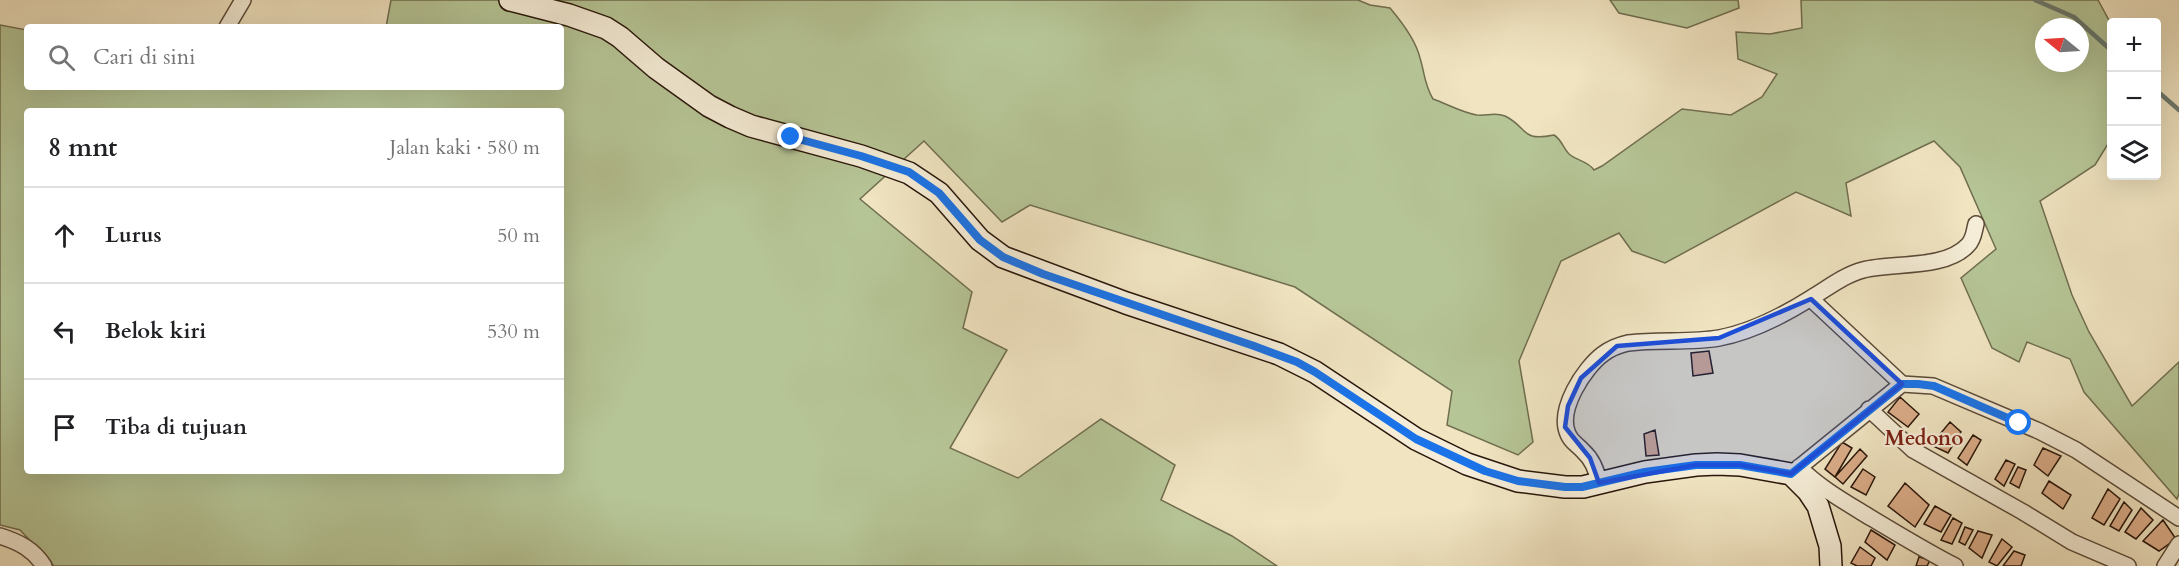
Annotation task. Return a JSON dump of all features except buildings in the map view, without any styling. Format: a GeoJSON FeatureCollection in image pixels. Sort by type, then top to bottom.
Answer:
{"type":"FeatureCollection","features":[{"type":"Feature","properties":{"kind":"street"},"geometry":{"type":"LineString","coordinates":[[229,24],[243,0]]}},
{"type":"Feature","properties":{"kind":"street"},"geometry":{"type":"LineString","coordinates":[[510,0],[569,15],[606,28],[673,81],[709,106],[730,117],[909,172],[939,193],[980,240],[1003,257],[1043,274],[1288,358],[1315,372],[1397,428],[1467,464],[1518,481],[1565,487],[1582,487],[1645,472],[1696,465],[1740,465],[1795,471],[1955,566]]}},
{"type":"Feature","properties":{"kind":"street"},"geometry":{"type":"LineString","coordinates":[[1599,483],[1597,470],[1590,458],[1569,437],[1565,427],[1568,406],[1581,378],[1604,353],[1628,343],[1719,338],[1735,334],[1773,318],[1862,270],[1914,266],[1961,251],[1973,238],[1976,224]]}},
{"type":"Feature","properties":{"kind":"street"},"geometry":{"type":"LineString","coordinates":[[1811,298],[1902,384]]}},
{"type":"Feature","properties":{"kind":"street"},"geometry":{"type":"LineString","coordinates":[[1795,471],[1902,384],[1918,384],[1934,386],[2057,439],[2179,518]]}},
{"type":"Feature","properties":{"kind":"street"},"geometry":{"type":"LineString","coordinates":[[1869,409],[1913,450],[2072,542],[2128,566]]}},
{"type":"Feature","properties":{"kind":"street"},"geometry":{"type":"LineString","coordinates":[[1795,471],[1818,506],[1830,546],[1832,566]]}},
{"type":"Feature","properties":{"kind":"street"},"geometry":{"type":"LineString","coordinates":[[0,536],[21,543],[38,556],[44,566]]}},
{"type":"Feature","properties":{"kind":"street"},"geometry":{"type":"LineString","coordinates":[[2165,566],[2179,544]]}},
{"type":"Feature","properties":{"kind":"highlighted area"},"geometry":{"type":"Polygon","coordinates":[[[1811,299],[1902,384],[1791,474],[1740,465],[1696,465],[1599,483],[1590,458],[1565,427],[1568,406],[1581,378],[1617,346],[1719,338],[1811,299]]]}},
{"type":"Feature","properties":{"kind":"green space"},"geometry":{"type":"Polygon","coordinates":[[[391,0],[1358,0],[1370,5],[1390,8],[1399,19],[1415,45],[1426,84],[1433,99],[1472,114],[1505,116],[1526,133],[1535,137],[1554,135],[1569,154],[1594,170],[1682,109],[1731,115],[1762,97],[1777,74],[1738,59],[1736,32],[1770,34],[1802,28],[1801,0],[2098,0],[2108,18],[2107,146],[2095,165],[2040,201],[2072,295],[2089,332],[2132,406],[2179,362],[2179,494],[2177,499],[2084,392],[2070,359],[2027,342],[2019,362],[1992,348],[1961,278],[1996,249],[1960,167],[1934,141],[1846,183],[1851,216],[1796,192],[1665,263],[1632,251],[1619,233],[1561,261],[1519,361],[1533,442],[1518,455],[1447,425],[1452,391],[1295,287],[1030,205],[1002,222],[924,141],[860,199],[972,292],[963,328],[1007,350],[950,448],[1018,478],[1101,419],[1175,465],[1161,500],[1232,536],[1277,566],[54,566],[20,530],[0,525],[0,25],[24,29],[24,90],[564,90],[564,24],[387,24],[391,0]]]}},
{"type":"Feature","properties":{"kind":"green space"},"geometry":{"type":"Polygon","coordinates":[[[1610,0],[1738,0],[1739,8],[1687,28],[1619,13],[1610,0]]]}},
{"type":"Feature","properties":{"kind":"waterway"},"geometry":{"type":"LineString","coordinates":[[2035,0],[2074,17],[2107,47]]}},
{"type":"Feature","properties":{"kind":"waterway"},"geometry":{"type":"LineString","coordinates":[[2161,94],[2179,110]]}},
{"type":"Feature","properties":{"kind":"district","name":"Medono"},"geometry":{"type":"Point","coordinates":[1924,438]}},
{"type":"Feature","properties":{"kind":"route"},"geometry":{"type":"LineString","coordinates":[[791,137],[885,163],[909,172],[939,193],[989,249],[1003,257],[1043,274],[1279,354],[1315,372],[1416,439],[1467,464],[1518,481],[1582,487],[1645,472],[1717,464],[1740,465],[1791,474],[1902,384],[1934,386],[2019,423]]}}]}
